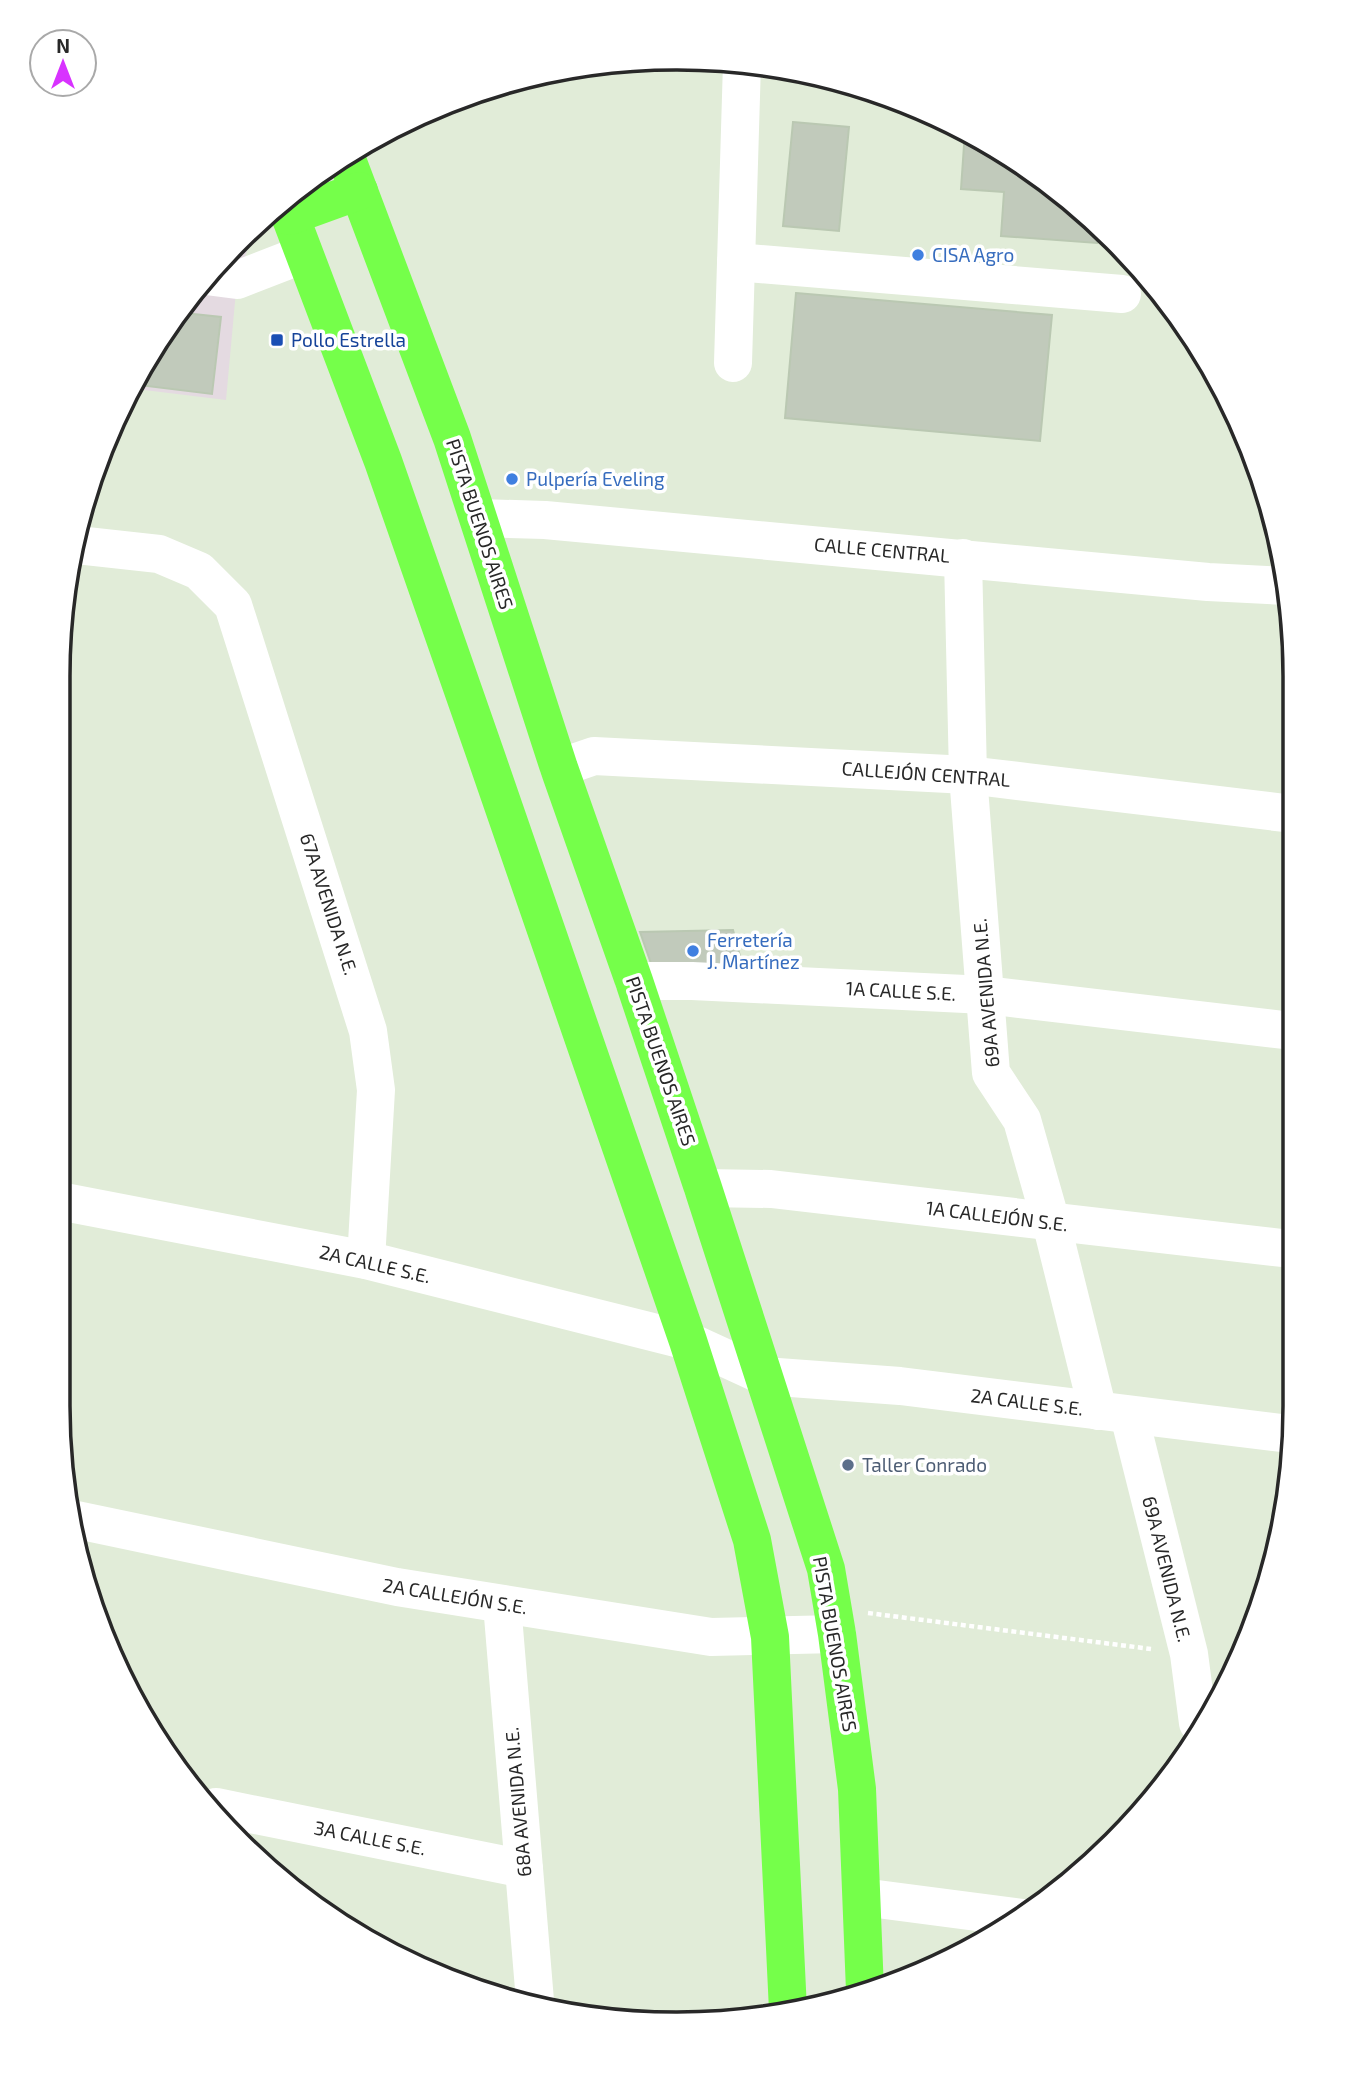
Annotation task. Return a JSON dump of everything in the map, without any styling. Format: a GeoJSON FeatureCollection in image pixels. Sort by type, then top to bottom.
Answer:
{"type":"FeatureCollection","features":[{"type":"Feature","properties":{"kind":"main road"},"geometry":{"type":"LineString","coordinates":[[300,201],[352,174]]}},
{"type":"Feature","properties":{"kind":"main road","name":"PISTA BUENOS AIRES"},"geometry":{"type":"LineString","coordinates":[[352,174],[452,438],[559,768],[703,1188],[826,1569],[857,1789],[865,1982]]}},
{"type":"Feature","properties":{"kind":"main road"},"geometry":{"type":"LineString","coordinates":[[288,211],[383,461],[688,1341],[752,1540],[770,1637],[788,2001]]}},
{"type":"Feature","properties":{"kind":"street"},"geometry":{"type":"LineString","coordinates":[[733,363],[742,74]]}},
{"type":"Feature","properties":{"kind":"street"},"geometry":{"type":"LineString","coordinates":[[220,278],[237,280],[304,254]]}},
{"type":"Feature","properties":{"kind":"street"},"geometry":{"type":"LineString","coordinates":[[736,262],[1122,294]]}},
{"type":"Feature","properties":{"kind":"street","name":"CALLE CENTRAL"},"geometry":{"type":"LineString","coordinates":[[479,518],[545,520],[1208,582],[1276,585]]}},
{"type":"Feature","properties":{"kind":"street","name":"67A AVENIDA N.E."},"geometry":{"type":"LineString","coordinates":[[85,546],[159,554],[199,571],[233,605],[368,1031],[376,1090],[366,1260]]}},
{"type":"Feature","properties":{"kind":"street","name":"69A AVENIDA N.E."},"geometry":{"type":"LineString","coordinates":[[963,558],[968,775],[991,1073],[1022,1120],[1051,1222],[1189,1654],[1197,1717]]}},
{"type":"Feature","properties":{"kind":"street","name":"CALLEJÓN CENTRAL"},"geometry":{"type":"LineString","coordinates":[[559,768],[594,756],[968,775],[1283,813]]}},
{"type":"Feature","properties":{"kind":"street","name":"1A CALLE S.E."},"geometry":{"type":"LineString","coordinates":[[634,981],[692,981],[986,995],[1283,1030]]}},
{"type":"Feature","properties":{"kind":"street","name":"1A CALLEJÓN S.E."},"geometry":{"type":"LineString","coordinates":[[703,1188],[771,1189],[1283,1248]]}},
{"type":"Feature","properties":{"kind":"street","name":"2A CALLE S.E."},"geometry":{"type":"LineString","coordinates":[[70,1203],[366,1260],[688,1341],[764,1376],[900,1386],[1282,1433]]}},
{"type":"Feature","properties":{"kind":"street","name":"2A CALLEJÓN S.E."},"geometry":{"type":"LineString","coordinates":[[81,1521],[397,1587],[711,1637],[770,1637],[835,1621]]}},
{"type":"Feature","properties":{"kind":"street","name":"68A AVENIDA N.E."},"geometry":{"type":"LineString","coordinates":[[502,1604],[534,1994]]}},
{"type":"Feature","properties":{"kind":"street","name":"3A CALLE S.E."},"geometry":{"type":"LineString","coordinates":[[224,1809],[524,1870]]}},
{"type":"Feature","properties":{"kind":"street"},"geometry":{"type":"LineString","coordinates":[[862,1897],[1004,1916]]}},
{"type":"Feature","properties":{"kind":"path"},"geometry":{"type":"LineString","coordinates":[[835,1621],[1189,1654]]}},
{"type":"Feature","properties":{"kind":"shaded area"},"geometry":{"type":"Polygon","coordinates":[[[248,248],[237,280],[226,400],[142,390],[195,307],[248,248]]]}},
{"type":"Feature","properties":{"kind":"building"},"geometry":{"type":"Polygon","coordinates":[[[793,122],[849,127],[839,231],[783,226],[793,122]]]}},
{"type":"Feature","properties":{"kind":"building"},"geometry":{"type":"Polygon","coordinates":[[[964,143],[1046,195],[1097,243],[1001,236],[1004,192],[961,189],[964,143]]]}},
{"type":"Feature","properties":{"kind":"building"},"geometry":{"type":"Polygon","coordinates":[[[796,293],[1052,315],[1040,441],[785,418],[796,293]]]}},
{"type":"Feature","properties":{"kind":"building"},"geometry":{"type":"Polygon","coordinates":[[[190,314],[221,317],[212,394],[144,386],[190,314]]]}},
{"type":"Feature","properties":{"kind":"building","name":"Ferretería J. Martínez"},"geometry":{"type":"Polygon","coordinates":[[[733,930],[744,971],[654,972],[640,932],[733,930]]]}},
{"type":"Feature","properties":{"kind":"place","name":"CISA Agro"},"geometry":{"type":"Point","coordinates":[918,255]}},
{"type":"Feature","properties":{"kind":"place","name":"Pollo Estrella"},"geometry":{"type":"Point","coordinates":[277,340]}},
{"type":"Feature","properties":{"kind":"place","name":"Pulpería Eveling"},"geometry":{"type":"Point","coordinates":[512,479]}},
{"type":"Feature","properties":{"kind":"place","name":"Ferretería J. Martínez"},"geometry":{"type":"Point","coordinates":[693,951]}},
{"type":"Feature","properties":{"kind":"place","name":"Taller Conrado"},"geometry":{"type":"Point","coordinates":[848,1465]}}]}
